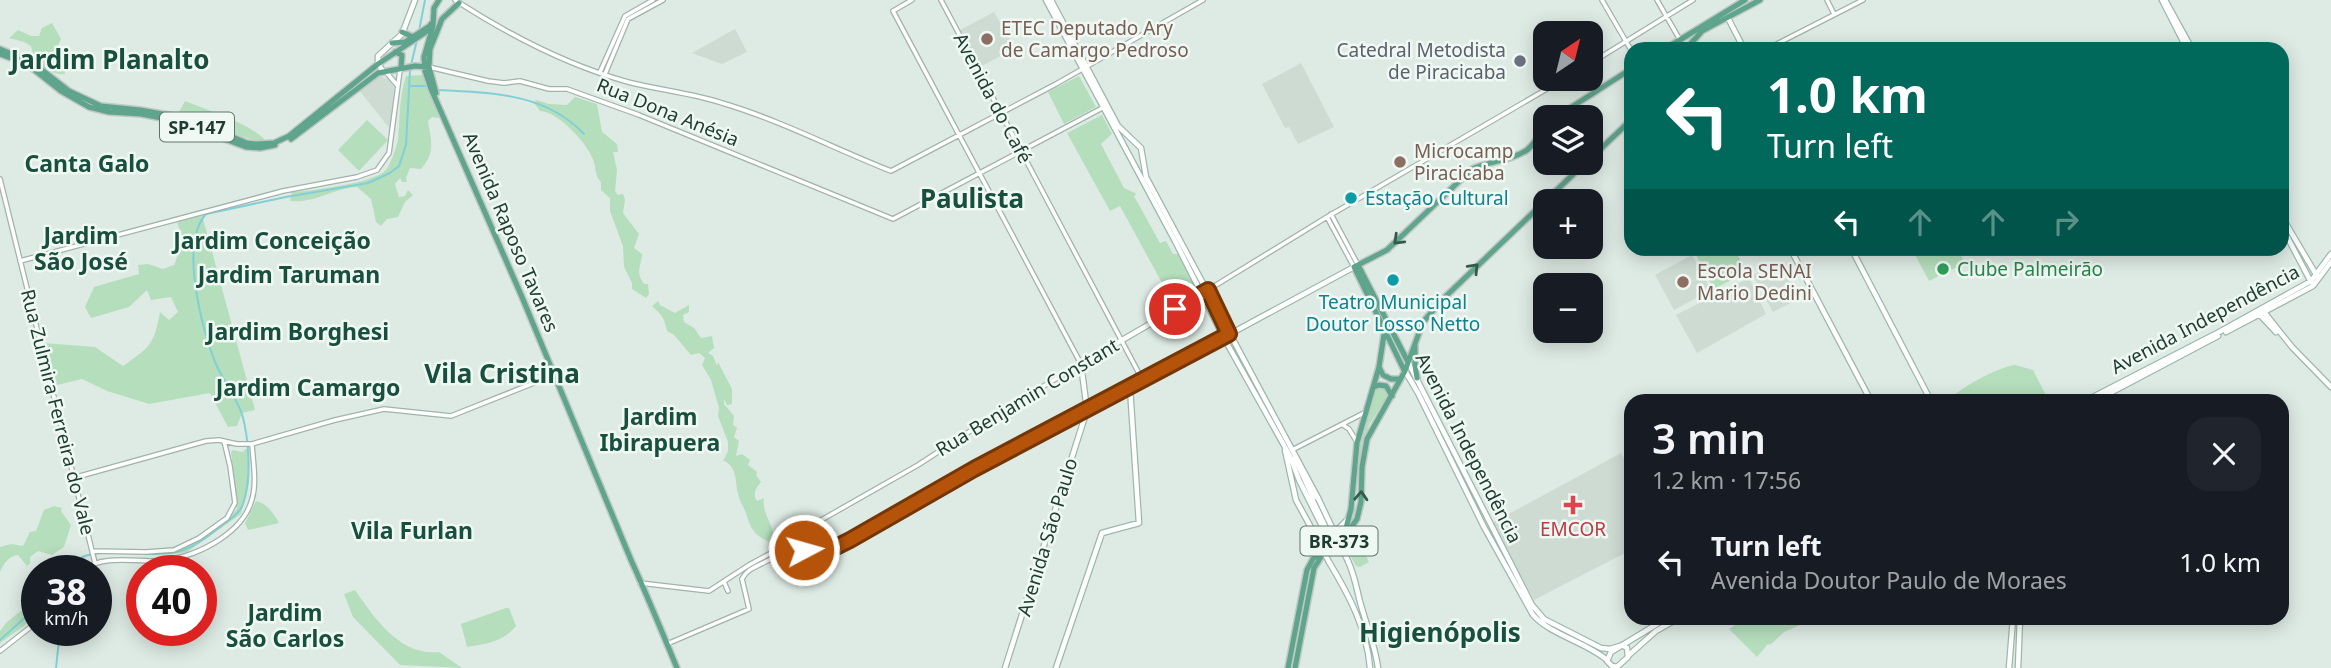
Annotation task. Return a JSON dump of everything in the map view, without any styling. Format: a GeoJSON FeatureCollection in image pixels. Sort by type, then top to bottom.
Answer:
{"type":"FeatureCollection","features":[{"type":"Feature","properties":{"kind":"main road","name":"SP-147"},"geometry":{"type":"LineString","coordinates":[[0,51],[33,63],[69,91],[101,106],[174,116],[247,143],[274,143],[289,136],[378,64],[378,56],[402,32],[415,0]]}},
{"type":"Feature","properties":{"kind":"main road","name":"Avenida Raposo Tavares"},"geometry":{"type":"LineString","coordinates":[[436,96],[431,89],[425,49],[439,0]]}},
{"type":"Feature","properties":{"kind":"main road"},"geometry":{"type":"LineString","coordinates":[[1048,0],[1131,162],[1281,439],[1328,544]]}},
{"type":"Feature","properties":{"kind":"main road"},"geometry":{"type":"LineString","coordinates":[[1677,42],[1745,0]]}},
{"type":"Feature","properties":{"kind":"main road"},"geometry":{"type":"LineString","coordinates":[[1692,42],[1702,31],[1760,0]]}},
{"type":"Feature","properties":{"kind":"main road"},"geometry":{"type":"LineString","coordinates":[[2163,0],[2185,42]]}},
{"type":"Feature","properties":{"kind":"main road","name":"Avenida Raposo Tavares"},"geometry":{"type":"LineString","coordinates":[[456,1],[438,26],[429,52],[427,66],[436,96],[676,665]]}},
{"type":"Feature","properties":{"kind":"main road"},"geometry":{"type":"LineString","coordinates":[[383,71],[378,64],[430,25],[433,15]]}},
{"type":"Feature","properties":{"kind":"main road"},"geometry":{"type":"LineString","coordinates":[[1728,18],[1740,42]]}},
{"type":"Feature","properties":{"kind":"main road"},"geometry":{"type":"LineString","coordinates":[[402,32],[416,36]]}},
{"type":"Feature","properties":{"kind":"main road"},"geometry":{"type":"LineString","coordinates":[[392,43],[404,42],[416,36]]}},
{"type":"Feature","properties":{"kind":"main road","name":"SP-147"},"geometry":{"type":"LineString","coordinates":[[0,51],[27,64],[61,91],[89,107],[177,121],[246,147],[260,148],[290,140],[370,78],[383,71],[427,66]]}},
{"type":"Feature","properties":{"kind":"main road"},"geometry":{"type":"LineString","coordinates":[[395,52],[402,55],[403,68]]}},
{"type":"Feature","properties":{"kind":"main road"},"geometry":{"type":"LineString","coordinates":[[431,76],[437,69]]}},
{"type":"Feature","properties":{"kind":"main road"},"geometry":{"type":"LineString","coordinates":[[1575,105],[1624,73]]}},
{"type":"Feature","properties":{"kind":"main road"},"geometry":{"type":"LineString","coordinates":[[1105,107],[1119,128],[1141,148],[1146,177],[1208,290],[1226,336],[1250,369],[1292,451],[1328,531],[1338,528],[1348,520]]}},
{"type":"Feature","properties":{"kind":"main road"},"geometry":{"type":"LineString","coordinates":[[1603,147],[1624,127]]}},
{"type":"Feature","properties":{"kind":"main road"},"geometry":{"type":"LineString","coordinates":[[1124,147],[1127,141],[1134,141]]}},
{"type":"Feature","properties":{"kind":"main road"},"geometry":{"type":"LineString","coordinates":[[1056,668],[1102,533],[1139,523],[1130,388],[1387,250],[1472,169],[1483,163],[1510,158],[1526,150],[1533,142]]}},
{"type":"Feature","properties":{"kind":"main road"},"geometry":{"type":"LineString","coordinates":[[1131,162],[1139,161],[1143,157]]}},
{"type":"Feature","properties":{"kind":"main road","name":"BR-373"},"geometry":{"type":"LineString","coordinates":[[1295,668],[1314,568],[1357,519],[1367,439],[1405,371],[1423,322],[1432,309],[1572,175]]}},
{"type":"Feature","properties":{"kind":"main road"},"geometry":{"type":"LineString","coordinates":[[2289,229],[2317,277]]}},
{"type":"Feature","properties":{"kind":"main road"},"geometry":{"type":"LineString","coordinates":[[2289,240],[2312,284]]}},
{"type":"Feature","properties":{"kind":"main road","name":"Avenida Independência"},"geometry":{"type":"LineString","coordinates":[[2106,394],[2312,284],[2331,254]]}},
{"type":"Feature","properties":{"kind":"main road"},"geometry":{"type":"LineString","coordinates":[[1794,256],[1867,394]]}},
{"type":"Feature","properties":{"kind":"main road"},"geometry":{"type":"LineString","coordinates":[[1854,256],[1927,394]]}},
{"type":"Feature","properties":{"kind":"main road","name":"Avenida Independência"},"geometry":{"type":"LineString","coordinates":[[2317,277],[2331,262]]}},
{"type":"Feature","properties":{"kind":"main road","name":"Avenida Independência"},"geometry":{"type":"LineString","coordinates":[[1356,266],[1405,371],[1529,609],[1544,624],[1593,649],[1607,660]]}},
{"type":"Feature","properties":{"kind":"main road","name":"Avenida Independência"},"geometry":{"type":"LineString","coordinates":[[1356,266],[1539,615],[1601,648],[1621,646]]}},
{"type":"Feature","properties":{"kind":"main road","name":"Rua Benjamin Constant"},"geometry":{"type":"LineString","coordinates":[[1081,364],[1208,290]]}},
{"type":"Feature","properties":{"kind":"main road"},"geometry":{"type":"LineString","coordinates":[[2262,312],[2331,388]]}},
{"type":"Feature","properties":{"kind":"main road","name":"Avenida Independência"},"geometry":{"type":"LineString","coordinates":[[2097,394],[2262,312]]}},
{"type":"Feature","properties":{"kind":"main road","name":"BR-373"},"geometry":{"type":"LineString","coordinates":[[1289,668],[1307,570],[1313,559],[1346,528],[1351,509],[1357,443],[1379,367],[1385,328]]}},
{"type":"Feature","properties":{"kind":"main road"},"geometry":{"type":"LineString","coordinates":[[1415,345],[1417,378]]}},
{"type":"Feature","properties":{"kind":"main road"},"geometry":{"type":"LineString","coordinates":[[1381,354],[1393,346],[1404,355]]}},
{"type":"Feature","properties":{"kind":"main road","name":"Avenida São Paulo"},"geometry":{"type":"LineString","coordinates":[[1005,668],[1087,410],[1081,364]]}},
{"type":"Feature","properties":{"kind":"main road"},"geometry":{"type":"LineString","coordinates":[[1379,367],[1383,375],[1399,379]]}},
{"type":"Feature","properties":{"kind":"main road"},"geometry":{"type":"LineString","coordinates":[[1374,387],[1386,386],[1392,396]]}},
{"type":"Feature","properties":{"kind":"main road"},"geometry":{"type":"LineString","coordinates":[[1281,439],[1296,500],[1329,562],[1344,578],[1345,589],[1361,625],[1370,668]]}},
{"type":"Feature","properties":{"kind":"main road"},"geometry":{"type":"LineString","coordinates":[[1292,451],[1304,468],[1354,574],[1378,667]]}},
{"type":"Feature","properties":{"kind":"main road"},"geometry":{"type":"LineString","coordinates":[[1344,578],[1354,574]]}},
{"type":"Feature","properties":{"kind":"main road"},"geometry":{"type":"LineString","coordinates":[[1345,589],[1352,591],[1357,584]]}},
{"type":"Feature","properties":{"kind":"main road"},"geometry":{"type":"LineString","coordinates":[[1605,668],[1611,652],[1656,625]]}},
{"type":"Feature","properties":{"kind":"main road"},"geometry":{"type":"LineString","coordinates":[[1607,660],[1617,667],[1651,634],[1667,625]]}},
{"type":"Feature","properties":{"kind":"main road"},"geometry":{"type":"LineString","coordinates":[[2009,668],[2012,625]]}},
{"type":"Feature","properties":{"kind":"main road"},"geometry":{"type":"LineString","coordinates":[[2018,668],[2020,625]]}},
{"type":"Feature","properties":{"kind":"main road"},"geometry":{"type":"LineString","coordinates":[[1621,646],[1627,648],[1628,656]]}},
{"type":"Feature","properties":{"kind":"street"},"geometry":{"type":"LineString","coordinates":[[602,73],[625,16],[653,0]]}},
{"type":"Feature","properties":{"kind":"street"},"geometry":{"type":"LineString","coordinates":[[602,73],[628,19],[663,0]]}},
{"type":"Feature","properties":{"kind":"street"},"geometry":{"type":"LineString","coordinates":[[912,0],[893,11],[1081,364]]}},
{"type":"Feature","properties":{"kind":"street","name":"Avenida do Café"},"geometry":{"type":"LineString","coordinates":[[941,0],[1143,381]]}},
{"type":"Feature","properties":{"kind":"street"},"geometry":{"type":"LineString","coordinates":[[456,1],[522,40],[602,73],[723,103],[828,143],[891,171],[1001,114],[1203,0]]}},
{"type":"Feature","properties":{"kind":"street"},"geometry":{"type":"LineString","coordinates":[[1602,0],[1626,41],[1693,0]]}},
{"type":"Feature","properties":{"kind":"street"},"geometry":{"type":"LineString","coordinates":[[1657,0],[1680,40]]}},
{"type":"Feature","properties":{"kind":"street"},"geometry":{"type":"LineString","coordinates":[[1827,0],[1834,15]]}},
{"type":"Feature","properties":{"kind":"street"},"geometry":{"type":"LineString","coordinates":[[1781,42],[1863,0]]}},
{"type":"Feature","properties":{"kind":"street"},"geometry":{"type":"LineString","coordinates":[[1603,55],[1624,42]]}},
{"type":"Feature","properties":{"kind":"street","name":"Rua Dona Anésia"},"geometry":{"type":"LineString","coordinates":[[427,66],[488,81],[520,81],[550,89],[567,89],[639,115],[893,219],[979,174]]}},
{"type":"Feature","properties":{"kind":"street"},"geometry":{"type":"LineString","coordinates":[[20,261],[283,191],[357,177],[377,170],[389,152],[397,86],[403,68]]}},
{"type":"Feature","properties":{"kind":"street"},"geometry":{"type":"LineString","coordinates":[[383,71],[392,77],[397,86]]}},
{"type":"Feature","properties":{"kind":"street","name":"Rua Benjamin Constant"},"geometry":{"type":"LineString","coordinates":[[1208,290],[1543,91]]}},
{"type":"Feature","properties":{"kind":"street"},"geometry":{"type":"LineString","coordinates":[[979,174],[1105,107]]}},
{"type":"Feature","properties":{"kind":"street","name":"Rua Zulmira Ferreira do Vale"},"geometry":{"type":"LineString","coordinates":[[0,179],[93,555]]}},
{"type":"Feature","properties":{"kind":"street","name":"Avenida Independência"},"geometry":{"type":"LineString","coordinates":[[1329,216],[1356,266]]}},
{"type":"Feature","properties":{"kind":"street","name":"Rua Benjamin Constant"},"geometry":{"type":"LineString","coordinates":[[641,583],[709,591],[795,541],[823,519],[918,465],[1081,364]]}},
{"type":"Feature","properties":{"kind":"street"},"geometry":{"type":"LineString","coordinates":[[73,478],[206,441],[224,440],[248,445],[384,409],[397,408],[422,414],[452,416],[554,375]]}},
{"type":"Feature","properties":{"kind":"street"},"geometry":{"type":"LineString","coordinates":[[742,579],[750,569],[782,552],[826,552],[902,512],[974,469],[1130,388]]}},
{"type":"Feature","properties":{"kind":"street"},"geometry":{"type":"LineString","coordinates":[[1292,451],[1364,413]]}},
{"type":"Feature","properties":{"kind":"street"},"geometry":{"type":"LineString","coordinates":[[1343,425],[1349,429],[1357,443]]}},
{"type":"Feature","properties":{"kind":"street"},"geometry":{"type":"LineString","coordinates":[[111,555],[164,552],[186,546],[227,518],[235,503],[224,440]]}},
{"type":"Feature","properties":{"kind":"street"},"geometry":{"type":"LineString","coordinates":[[112,557],[170,560],[199,552],[227,533],[241,521],[253,496],[248,445]]}},
{"type":"Feature","properties":{"kind":"street"},"geometry":{"type":"LineString","coordinates":[[804,550],[808,541],[806,532]]}},
{"type":"Feature","properties":{"kind":"street"},"geometry":{"type":"LineString","coordinates":[[791,551],[795,541],[804,550]]}},
{"type":"Feature","properties":{"kind":"street"},"geometry":{"type":"LineString","coordinates":[[734,576],[742,579]]}},
{"type":"Feature","properties":{"kind":"street"},"geometry":{"type":"LineString","coordinates":[[667,644],[749,609],[742,579]]}},
{"type":"Feature","properties":{"kind":"street"},"geometry":{"type":"LineString","coordinates":[[724,582],[729,592]]}},
{"type":"Feature","properties":{"kind":"street"},"geometry":{"type":"LineString","coordinates":[[0,651],[21,635]]}},
{"type":"Feature","properties":{"kind":"shaded area","name":"ETEC Deputado Ary de Camargo Pedroso"},"geometry":{"type":"Polygon","coordinates":[[[994,12],[1015,48],[980,67],[960,30],[994,12]]]}},
{"type":"Feature","properties":{"kind":"shaded area"},"geometry":{"type":"Polygon","coordinates":[[[735,29],[747,52],[722,64],[692,53],[735,29]]]}},
{"type":"Feature","properties":{"kind":"shaded area"},"geometry":{"type":"Polygon","coordinates":[[[1301,63],[1334,127],[1298,144],[1289,127],[1285,128],[1262,84],[1301,63]]]}},
{"type":"Feature","properties":{"kind":"shaded area"},"geometry":{"type":"Polygon","coordinates":[[[378,76],[388,79],[394,87],[390,129],[359,90],[378,76]]]}},
{"type":"Feature","properties":{"kind":"shaded area","name":"Escola SENAI Mario Dedini"},"geometry":{"type":"Polygon","coordinates":[[[1693,256],[1711,290],[1674,310],[1655,275],[1693,256]]]}},
{"type":"Feature","properties":{"kind":"shaded area"},"geometry":{"type":"Polygon","coordinates":[[[1772,265],[1779,281],[1788,278],[1798,299],[1773,312],[1753,275],[1772,265]]]}},
{"type":"Feature","properties":{"kind":"shaded area"},"geometry":{"type":"Polygon","coordinates":[[[1749,278],[1766,314],[1697,353],[1676,315],[1749,278]]]}},
{"type":"Feature","properties":{"kind":"shaded area"},"geometry":{"type":"Polygon","coordinates":[[[1621,453],[1624,458],[1624,554],[1534,600],[1492,523],[1621,453]]]}},
{"type":"Feature","properties":{"kind":"green space"},"geometry":{"type":"Polygon","coordinates":[[[52,23],[61,39],[57,48],[65,74],[43,67],[35,58],[31,46],[9,38],[18,30],[31,36],[39,36],[42,28],[52,23]]]}},
{"type":"Feature","properties":{"kind":"green space"},"geometry":{"type":"Polygon","coordinates":[[[423,75],[439,118],[432,117],[428,121],[431,152],[426,163],[421,169],[410,168],[407,182],[402,182],[400,178],[395,184],[399,197],[405,196],[408,190],[413,195],[405,202],[398,217],[387,219],[381,226],[376,222],[371,199],[357,187],[308,200],[290,201],[292,192],[369,179],[386,170],[398,140],[406,76],[423,75]]]}},
{"type":"Feature","properties":{"kind":"green space"},"geometry":{"type":"Polygon","coordinates":[[[1079,76],[1096,107],[1064,124],[1048,92],[1079,76]]]}},
{"type":"Feature","properties":{"kind":"green space"},"geometry":{"type":"Polygon","coordinates":[[[575,97],[597,104],[602,132],[617,144],[618,152],[613,152],[617,170],[615,191],[618,195],[623,194],[623,213],[639,234],[634,248],[642,254],[639,272],[644,284],[648,284],[649,294],[646,298],[632,289],[624,267],[623,246],[610,211],[610,198],[601,190],[601,182],[591,155],[572,130],[556,117],[540,111],[534,103],[536,100],[567,105],[575,97]]]}},
{"type":"Feature","properties":{"kind":"green space"},"geometry":{"type":"Polygon","coordinates":[[[185,101],[240,123],[265,140],[253,140],[178,114],[185,101]]]}},
{"type":"Feature","properties":{"kind":"green space"},"geometry":{"type":"Polygon","coordinates":[[[1102,115],[1112,134],[1101,144],[1124,188],[1137,194],[1134,196],[1160,243],[1166,241],[1173,254],[1179,254],[1196,285],[1195,293],[1183,301],[1181,298],[1177,300],[1171,289],[1167,292],[1120,206],[1110,211],[1067,133],[1102,115]]]}},
{"type":"Feature","properties":{"kind":"green space"},"geometry":{"type":"Polygon","coordinates":[[[367,120],[388,140],[359,171],[338,150],[367,120]]]}},
{"type":"Feature","properties":{"kind":"green space"},"geometry":{"type":"Polygon","coordinates":[[[202,215],[255,410],[242,413],[237,426],[228,427],[210,393],[149,404],[107,391],[82,379],[53,386],[43,343],[95,347],[123,366],[153,339],[160,312],[169,320],[178,312],[171,297],[151,300],[147,290],[129,307],[91,318],[85,307],[94,287],[139,274],[138,265],[148,264],[163,269],[174,265],[183,242],[177,221],[202,215]]]}},
{"type":"Feature","properties":{"kind":"green space"},"geometry":{"type":"Polygon","coordinates":[[[1697,256],[1738,256],[1747,272],[1714,289],[1697,256]]]}},
{"type":"Feature","properties":{"kind":"green space"},"geometry":{"type":"Polygon","coordinates":[[[1916,256],[1961,256],[1965,263],[1929,281],[1916,256]]]}},
{"type":"Feature","properties":{"kind":"green space"},"geometry":{"type":"Polygon","coordinates":[[[658,301],[660,305],[675,313],[689,305],[689,312],[683,315],[684,322],[694,328],[701,338],[712,336],[714,348],[708,353],[713,356],[717,366],[718,362],[732,389],[732,404],[727,405],[724,399],[724,404],[734,416],[733,425],[737,428],[734,437],[739,441],[736,456],[742,454],[750,460],[748,465],[757,472],[761,482],[755,496],[757,501],[764,498],[774,537],[773,543],[758,536],[752,528],[739,497],[734,472],[729,464],[723,461],[728,451],[728,442],[718,416],[719,408],[711,380],[702,365],[705,358],[699,353],[691,355],[674,335],[667,331],[662,317],[652,306],[658,301]]]}},
{"type":"Feature","properties":{"kind":"green space"},"geometry":{"type":"Polygon","coordinates":[[[2015,365],[2033,370],[2045,394],[1956,394],[1999,370],[2015,365]]]}},
{"type":"Feature","properties":{"kind":"green space"},"geometry":{"type":"Polygon","coordinates":[[[1384,388],[1388,395],[1369,425],[1362,451],[1360,482],[1357,482],[1359,448],[1375,389],[1384,388]]]}},
{"type":"Feature","properties":{"kind":"green space"},"geometry":{"type":"Polygon","coordinates":[[[249,449],[249,482],[241,514],[187,552],[174,554],[203,538],[237,509],[231,452],[242,452],[249,449]]]}},
{"type":"Feature","properties":{"kind":"green space"},"geometry":{"type":"Polygon","coordinates":[[[256,501],[267,507],[279,523],[248,530],[245,523],[256,501]]]}},
{"type":"Feature","properties":{"kind":"green space"},"geometry":{"type":"Polygon","coordinates":[[[54,506],[62,508],[61,511],[71,525],[64,547],[52,555],[38,551],[33,555],[21,555],[21,559],[18,555],[12,557],[0,572],[0,547],[11,544],[23,546],[30,532],[36,531],[44,510],[54,506]]]}},
{"type":"Feature","properties":{"kind":"green space"},"geometry":{"type":"Polygon","coordinates":[[[1356,534],[1369,562],[1360,567],[1356,566],[1342,540],[1356,534]]]}},
{"type":"Feature","properties":{"kind":"green space"},"geometry":{"type":"Polygon","coordinates":[[[355,590],[380,623],[401,642],[425,652],[439,652],[462,668],[400,665],[353,617],[344,594],[355,590]]]}},
{"type":"Feature","properties":{"kind":"green space"},"geometry":{"type":"Polygon","coordinates":[[[509,608],[516,626],[506,636],[467,647],[461,624],[509,608]]]}},
{"type":"Feature","properties":{"kind":"green space"},"geometry":{"type":"Polygon","coordinates":[[[21,611],[21,628],[0,643],[0,631],[21,611]]]}},
{"type":"Feature","properties":{"kind":"green space"},"geometry":{"type":"Polygon","coordinates":[[[1735,625],[1800,625],[1784,632],[1757,657],[1729,629],[1735,625]]]}},
{"type":"Feature","properties":{"kind":"waterway"},"geometry":{"type":"LineString","coordinates":[[419,31],[425,0]]}},
{"type":"Feature","properties":{"kind":"waterway"},"geometry":{"type":"LineString","coordinates":[[411,65],[417,40]]}},
{"type":"Feature","properties":{"kind":"waterway"},"geometry":{"type":"LineString","coordinates":[[90,555],[157,554],[186,549],[231,519],[243,504],[248,483],[246,435],[240,408],[215,362],[199,308],[194,265],[194,245],[198,228],[206,214],[368,183],[390,173],[399,166],[406,145],[410,70]]}},
{"type":"Feature","properties":{"kind":"waterway"},"geometry":{"type":"LineString","coordinates":[[410,86],[427,86]]}},
{"type":"Feature","properties":{"kind":"waterway"},"geometry":{"type":"LineString","coordinates":[[439,90],[498,94],[535,103],[569,120],[584,134]]}},
{"type":"Feature","properties":{"kind":"waterway"},"geometry":{"type":"LineString","coordinates":[[0,640],[21,621]]}},
{"type":"Feature","properties":{"kind":"waterway"},"geometry":{"type":"LineString","coordinates":[[1292,668],[1298,629]]}},
{"type":"Feature","properties":{"kind":"waterway"},"geometry":{"type":"LineString","coordinates":[[56,668],[58,646]]}},
{"type":"Feature","properties":{"kind":"place","name":"ETEC Deputado Ary de Camargo Pedroso"},"geometry":{"type":"Point","coordinates":[987,39]}},
{"type":"Feature","properties":{"kind":"place","name":"Catedral Metodista de Piracicaba"},"geometry":{"type":"Point","coordinates":[1520,61]}},
{"type":"Feature","properties":{"kind":"place","name":"Microcamp Piracicaba"},"geometry":{"type":"Point","coordinates":[1400,162]}},
{"type":"Feature","properties":{"kind":"place","name":"Estação Cultural"},"geometry":{"type":"Point","coordinates":[1351,198]}},
{"type":"Feature","properties":{"kind":"place","name":"Clube Palmeirão"},"geometry":{"type":"Point","coordinates":[1943,269]}},
{"type":"Feature","properties":{"kind":"place","name":"Teatro Municipal Doutor Losso Netto"},"geometry":{"type":"Point","coordinates":[1393,280]}},
{"type":"Feature","properties":{"kind":"place","name":"Escola SENAI Mario Dedini"},"geometry":{"type":"Point","coordinates":[1683,282]}},
{"type":"Feature","properties":{"kind":"place","name":"EMCOR"},"geometry":{"type":"Point","coordinates":[1573,505]}},
{"type":"Feature","properties":{"kind":"district","name":"Jardim Planalto"},"geometry":{"type":"Point","coordinates":[110,59]}},
{"type":"Feature","properties":{"kind":"district","name":"Canta Galo"},"geometry":{"type":"Point","coordinates":[87,163]}},
{"type":"Feature","properties":{"kind":"district","name":"Paulista"},"geometry":{"type":"Point","coordinates":[972,198]}},
{"type":"Feature","properties":{"kind":"district","name":"Jardim Conceição"},"geometry":{"type":"Point","coordinates":[272,240]}},
{"type":"Feature","properties":{"kind":"district","name":"Jardim São José"},"geometry":{"type":"Point","coordinates":[81,248]}},
{"type":"Feature","properties":{"kind":"district","name":"Jardim Taruman"},"geometry":{"type":"Point","coordinates":[289,274]}},
{"type":"Feature","properties":{"kind":"district","name":"Jardim Borghesi"},"geometry":{"type":"Point","coordinates":[298,331]}},
{"type":"Feature","properties":{"kind":"district","name":"Vila Cristina"},"geometry":{"type":"Point","coordinates":[502,373]}},
{"type":"Feature","properties":{"kind":"district","name":"Jardim Camargo"},"geometry":{"type":"Point","coordinates":[308,387]}},
{"type":"Feature","properties":{"kind":"district","name":"Jardim Ibirapuera"},"geometry":{"type":"Point","coordinates":[660,429]}},
{"type":"Feature","properties":{"kind":"district","name":"Vila Furlan"},"geometry":{"type":"Point","coordinates":[412,530]}},
{"type":"Feature","properties":{"kind":"district","name":"Jardim São Carlos"},"geometry":{"type":"Point","coordinates":[285,625]}},
{"type":"Feature","properties":{"kind":"district","name":"Higienópolis"},"geometry":{"type":"Point","coordinates":[1440,632]}},
{"type":"Feature","properties":{"kind":"route"},"geometry":{"type":"LineString","coordinates":[[804,550],[826,552],[850,540],[974,469],[1229,334],[1208,290],[1175,309]]}}]}
